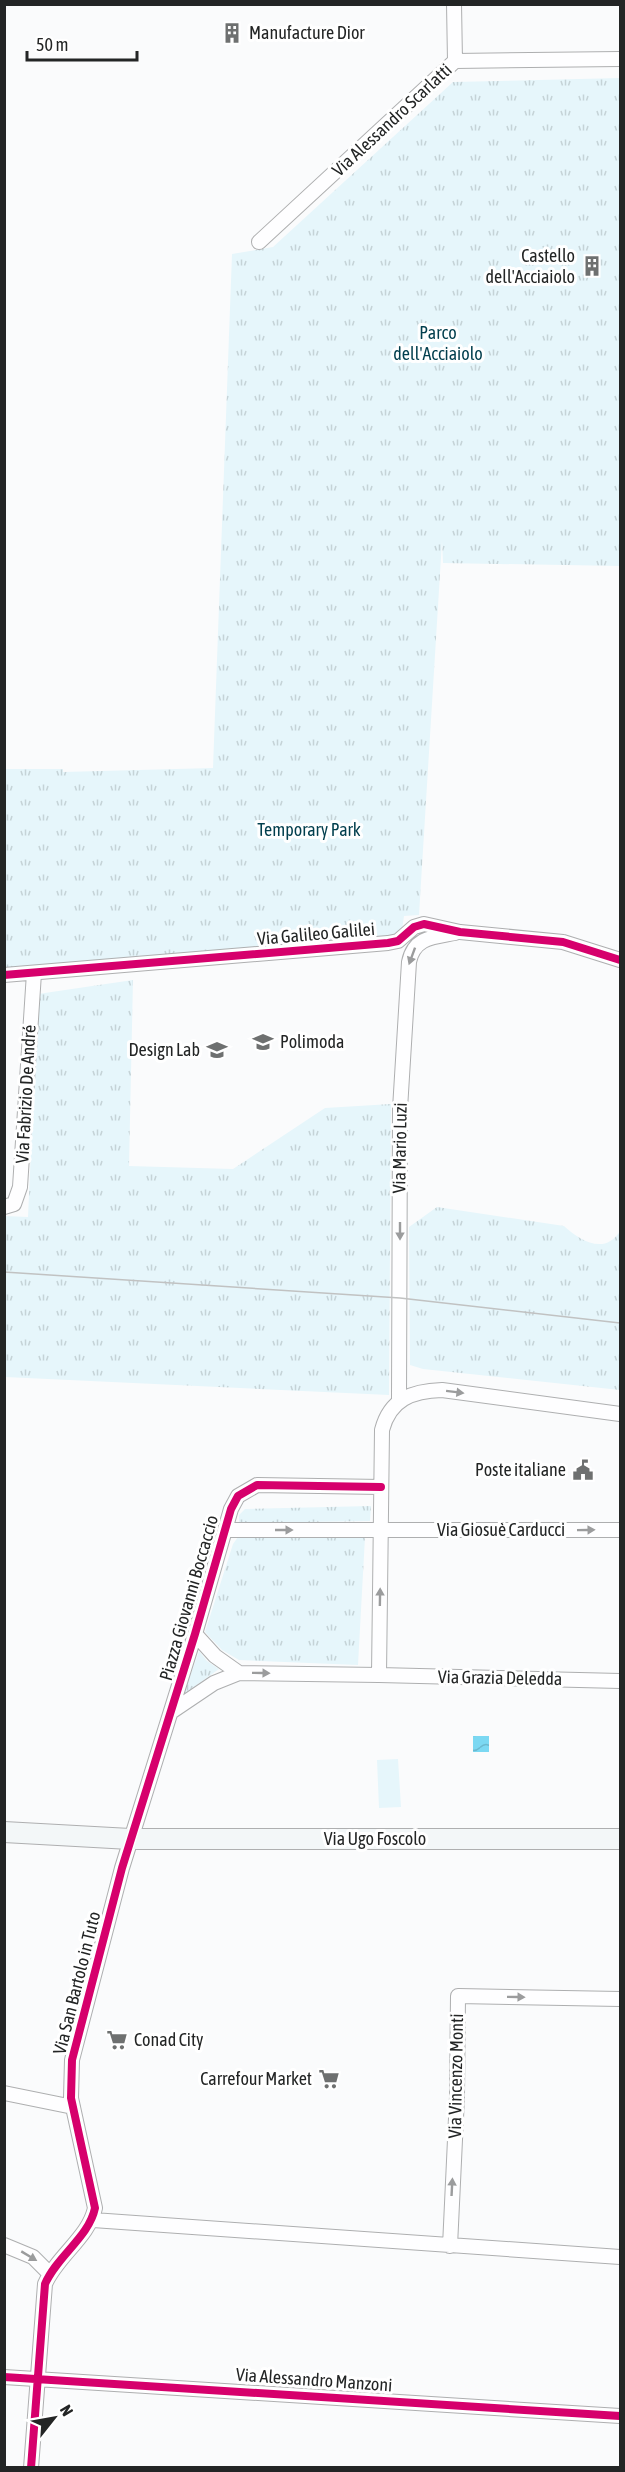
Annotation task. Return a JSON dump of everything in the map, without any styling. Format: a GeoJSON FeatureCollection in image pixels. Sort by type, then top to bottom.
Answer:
{"type":"FeatureCollection","features":[{"type":"Feature","properties":{"kind":"street"},"geometry":{"type":"LineString","coordinates":[[454,4],[455,61]]}},
{"type":"Feature","properties":{"kind":"street","name":"Via Alessandro Scarlatti"},"geometry":{"type":"LineString","coordinates":[[260,242],[455,61],[621,59]]}},
{"type":"Feature","properties":{"kind":"street","name":"Via Galileo Galilei"},"geometry":{"type":"LineString","coordinates":[[4,975],[388,943],[398,941],[421,924],[460,932],[563,942],[621,960]]}},
{"type":"Feature","properties":{"kind":"street","name":"Via Mario Luzi"},"geometry":{"type":"LineString","coordinates":[[399,1400],[400,1121],[409,962],[414,949],[423,940],[460,932]]}},
{"type":"Feature","properties":{"kind":"street","name":"Via Fabrizio De André"},"geometry":{"type":"LineString","coordinates":[[4,1207],[14,1203],[20,1187],[34,974]]}},
{"type":"Feature","properties":{"kind":"street"},"geometry":{"type":"LineString","coordinates":[[379,1675],[382,1430],[390,1409],[399,1400],[418,1392],[442,1390],[621,1414]]}},
{"type":"Feature","properties":{"kind":"street","name":"Piazza Giovanni Boccaccio"},"geometry":{"type":"LineString","coordinates":[[171,1712],[234,1502],[244,1492],[257,1485],[381,1487]]}},
{"type":"Feature","properties":{"kind":"street","name":"Piazza Giovanni Boccaccio"},"geometry":{"type":"LineString","coordinates":[[225,1530],[381,1530]]}},
{"type":"Feature","properties":{"kind":"street","name":"Via Giosuè Carducci"},"geometry":{"type":"LineString","coordinates":[[381,1530],[621,1530]]}},
{"type":"Feature","properties":{"kind":"street","name":"Piazza Giovanni Boccaccio"},"geometry":{"type":"LineString","coordinates":[[195,1634],[215,1656],[239,1673]]}},
{"type":"Feature","properties":{"kind":"street","name":"Piazza Giovanni Boccaccio"},"geometry":{"type":"LineString","coordinates":[[171,1712],[214,1683],[239,1673],[379,1675]]}},
{"type":"Feature","properties":{"kind":"street","name":"Via Grazia Deledda"},"geometry":{"type":"LineString","coordinates":[[379,1675],[621,1681]]}},
{"type":"Feature","properties":{"kind":"street","name":"Via San Bartolo in Tuto"},"geometry":{"type":"LineString","coordinates":[[93,2220],[95,2208],[93,2191],[70,2088],[72,2060],[130,1839],[171,1712]]}},
{"type":"Feature","properties":{"kind":"street","name":"Via Ugo Foscolo"},"geometry":{"type":"LineString","coordinates":[[4,1832],[130,1839],[621,1839]]}},
{"type":"Feature","properties":{"kind":"street","name":"Via Vincenzo Monti"},"geometry":{"type":"LineString","coordinates":[[450,2246],[457,2097],[458,1996],[621,1999]]}},
{"type":"Feature","properties":{"kind":"street"},"geometry":{"type":"LineString","coordinates":[[4,2093],[73,2107]]}},
{"type":"Feature","properties":{"kind":"street"},"geometry":{"type":"LineString","coordinates":[[31,2468],[44,2294],[50,2274],[93,2220],[621,2256]]}},
{"type":"Feature","properties":{"kind":"street"},"geometry":{"type":"LineString","coordinates":[[4,2245],[33,2257],[50,2274]]}},
{"type":"Feature","properties":{"kind":"street","name":"Via Alessandro Manzoni"},"geometry":{"type":"LineString","coordinates":[[4,2377],[621,2416]]}},
{"type":"Feature","properties":{"kind":"green space"},"geometry":{"type":"Polygon","coordinates":[[[620,78],[620,566],[443,563],[442,541],[419,915],[404,916],[402,930],[393,938],[5,971],[5,769],[63,769],[63,772],[213,768],[232,254],[273,247],[453,82],[620,78]]]}},
{"type":"Feature","properties":{"kind":"green space"},"geometry":{"type":"Polygon","coordinates":[[[133,980],[129,1166],[233,1169],[325,1108],[391,1104],[389,1395],[5,1377],[5,1216],[28,1217],[38,994],[133,980]]]}},
{"type":"Feature","properties":{"kind":"green space"},"geometry":{"type":"Polygon","coordinates":[[[437,1207],[564,1226],[577,1236],[592,1243],[607,1243],[614,1239],[620,1231],[620,1390],[423,1369],[410,1365],[409,1227],[437,1207]]]}},
{"type":"Feature","properties":{"kind":"green space"},"geometry":{"type":"Polygon","coordinates":[[[371,1506],[370,1521],[239,1523],[239,1515],[245,1509],[371,1506]]]}},
{"type":"Feature","properties":{"kind":"green space"},"geometry":{"type":"Polygon","coordinates":[[[238,1537],[365,1537],[358,1665],[239,1660],[222,1650],[205,1632],[233,1544],[238,1537]]]}},
{"type":"Feature","properties":{"kind":"green space"},"geometry":{"type":"Polygon","coordinates":[[[199,1651],[207,1661],[219,1669],[184,1694],[199,1651]]]}},
{"type":"Feature","properties":{"kind":"green space"},"geometry":{"type":"Polygon","coordinates":[[[398,1759],[401,1807],[379,1808],[377,1760],[398,1759]]]}},
{"type":"Feature","properties":{"kind":"water"},"geometry":{"type":"Polygon","coordinates":[[[473,1736],[489,1736],[489,1752],[473,1752],[473,1736]]]}},
{"type":"Feature","properties":{"kind":"tram line"},"geometry":{"type":"LineString","coordinates":[[4,1272],[400,1298],[620,1323]]}},
{"type":"Feature","properties":{"kind":"cycle path"},"geometry":{"type":"LineString","coordinates":[[4,975],[388,943],[398,941],[414,927],[424,924],[460,932],[563,942],[620,960]]}},
{"type":"Feature","properties":{"kind":"cycle path"},"geometry":{"type":"LineString","coordinates":[[31,2468],[45,2284],[57,2264],[86,2228],[95,2208],[71,2098],[72,2060],[122,1868],[195,1634],[231,1509],[238,1496],[257,1485],[381,1487]]}},
{"type":"Feature","properties":{"kind":"cycle path"},"geometry":{"type":"LineString","coordinates":[[4,2377],[620,2416]]}},
{"type":"Feature","properties":{"kind":"place","name":"Manufacture Dior"},"geometry":{"type":"Point","coordinates":[232,33]}},
{"type":"Feature","properties":{"kind":"place","name":"Castello dell'Acciaiolo"},"geometry":{"type":"Point","coordinates":[592,266]}},
{"type":"Feature","properties":{"kind":"place","name":"Polimoda"},"geometry":{"type":"Point","coordinates":[263,1042]}},
{"type":"Feature","properties":{"kind":"place","name":"Design Lab"},"geometry":{"type":"Point","coordinates":[217,1050]}},
{"type":"Feature","properties":{"kind":"place","name":"Poste italiane"},"geometry":{"type":"Point","coordinates":[583,1470]}},
{"type":"Feature","properties":{"kind":"place","name":"Conad City"},"geometry":{"type":"Point","coordinates":[117,2040]}},
{"type":"Feature","properties":{"kind":"place","name":"Carrefour Market"},"geometry":{"type":"Point","coordinates":[329,2079]}},
{"type":"Feature","properties":{"kind":"park label","name":"Parco dell'Acciaiolo"},"geometry":{"type":"Point","coordinates":[438,343]}},
{"type":"Feature","properties":{"kind":"park label","name":"Temporary Park"},"geometry":{"type":"Point","coordinates":[309,830]}}]}
